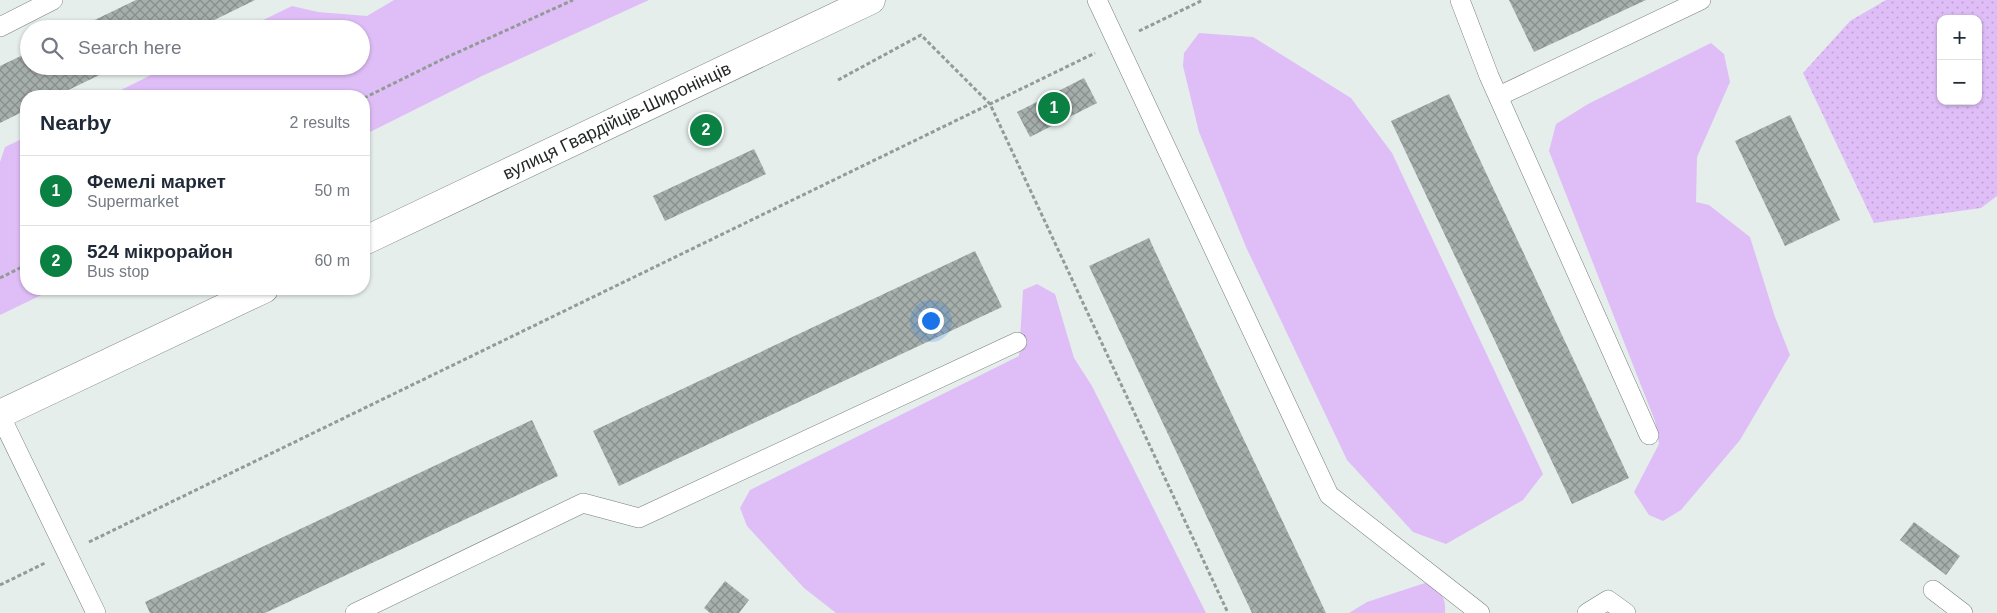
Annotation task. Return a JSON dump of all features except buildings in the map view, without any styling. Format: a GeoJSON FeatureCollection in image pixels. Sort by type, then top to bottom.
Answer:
{"type":"FeatureCollection","features":[{"type":"Feature","properties":{"kind":"main road","name":"вулиця Гвардійців-Широнінців"},"geometry":{"type":"LineString","coordinates":[[370,238],[871,0]]}},
{"type":"Feature","properties":{"kind":"main road"},"geometry":{"type":"LineString","coordinates":[[0,415],[251,295]]}},
{"type":"Feature","properties":{"kind":"lane"},"geometry":{"type":"LineString","coordinates":[[0,27],[52,0]]}},
{"type":"Feature","properties":{"kind":"lane"},"geometry":{"type":"LineString","coordinates":[[1097,0],[1329,495],[1480,613]]}},
{"type":"Feature","properties":{"kind":"lane"},"geometry":{"type":"LineString","coordinates":[[1460,0],[1499,96],[1649,435]]}},
{"type":"Feature","properties":{"kind":"lane"},"geometry":{"type":"LineString","coordinates":[[1499,96],[1701,0]]}},
{"type":"Feature","properties":{"kind":"lane"},"geometry":{"type":"LineString","coordinates":[[355,613],[583,503],[639,518],[1017,342]]}},
{"type":"Feature","properties":{"kind":"lane"},"geometry":{"type":"LineString","coordinates":[[0,415],[96,613]]}},
{"type":"Feature","properties":{"kind":"lane"},"geometry":{"type":"LineString","coordinates":[[1933,590],[1963,613]]}},
{"type":"Feature","properties":{"kind":"lane"},"geometry":{"type":"LineString","coordinates":[[1587,613],[1608,600],[1626,613]]}},
{"type":"Feature","properties":{"kind":"path"},"geometry":{"type":"LineString","coordinates":[[370,95],[443,59],[573,0]]}},
{"type":"Feature","properties":{"kind":"path"},"geometry":{"type":"LineString","coordinates":[[0,585],[1203,0]]}},
{"type":"Feature","properties":{"kind":"path"},"geometry":{"type":"LineString","coordinates":[[838,80],[921,35],[990,104],[1228,613]]}},
{"type":"Feature","properties":{"kind":"path"},"geometry":{"type":"LineString","coordinates":[[0,278],[20,268]]}},
{"type":"Feature","properties":{"kind":"shaded area"},"geometry":{"type":"Polygon","coordinates":[[[394,0],[649,0],[482,76],[370,132],[370,90],[121,90],[151,75],[370,75],[370,20],[263,20],[292,6],[318,12],[367,16],[394,0]]]}},
{"type":"Feature","properties":{"kind":"shaded area"},"geometry":{"type":"Polygon","coordinates":[[[1886,0],[1997,0],[1997,196],[1981,208],[1874,223],[1803,73],[1850,21],[1886,0]]]}},
{"type":"Feature","properties":{"kind":"shaded area"},"geometry":{"type":"Polygon","coordinates":[[[1199,33],[1253,37],[1351,98],[1392,153],[1543,474],[1523,500],[1446,544],[1413,532],[1347,460],[1246,247],[1199,132],[1183,66],[1184,53],[1199,33]]]}},
{"type":"Feature","properties":{"kind":"shaded area"},"geometry":{"type":"Polygon","coordinates":[[[1711,43],[1724,54],[1730,82],[1697,157],[1696,202],[1709,205],[1750,237],[1775,317],[1790,355],[1740,440],[1681,510],[1663,521],[1649,515],[1634,492],[1659,444],[1655,421],[1549,151],[1556,124],[1588,104],[1711,43]]]}},
{"type":"Feature","properties":{"kind":"shaded area"},"geometry":{"type":"Polygon","coordinates":[[[20,140],[20,295],[42,295],[0,315],[0,162],[5,147],[20,140]]]}},
{"type":"Feature","properties":{"kind":"shaded area"},"geometry":{"type":"Polygon","coordinates":[[[1037,284],[1055,294],[1074,358],[1092,386],[1206,613],[836,613],[804,588],[747,526],[740,508],[750,490],[1019,356],[1023,290],[1037,284]]]}},
{"type":"Feature","properties":{"kind":"shaded area"},"geometry":{"type":"Polygon","coordinates":[[[1425,583],[1441,594],[1445,613],[1349,613],[1367,602],[1425,583]]]}},
{"type":"Feature","properties":{"kind":"place","name":"Фемелі маркет"},"geometry":{"type":"Point","coordinates":[1054,108]}},
{"type":"Feature","properties":{"kind":"place","name":"524 мікрорайон"},"geometry":{"type":"Point","coordinates":[706,130]}}]}
